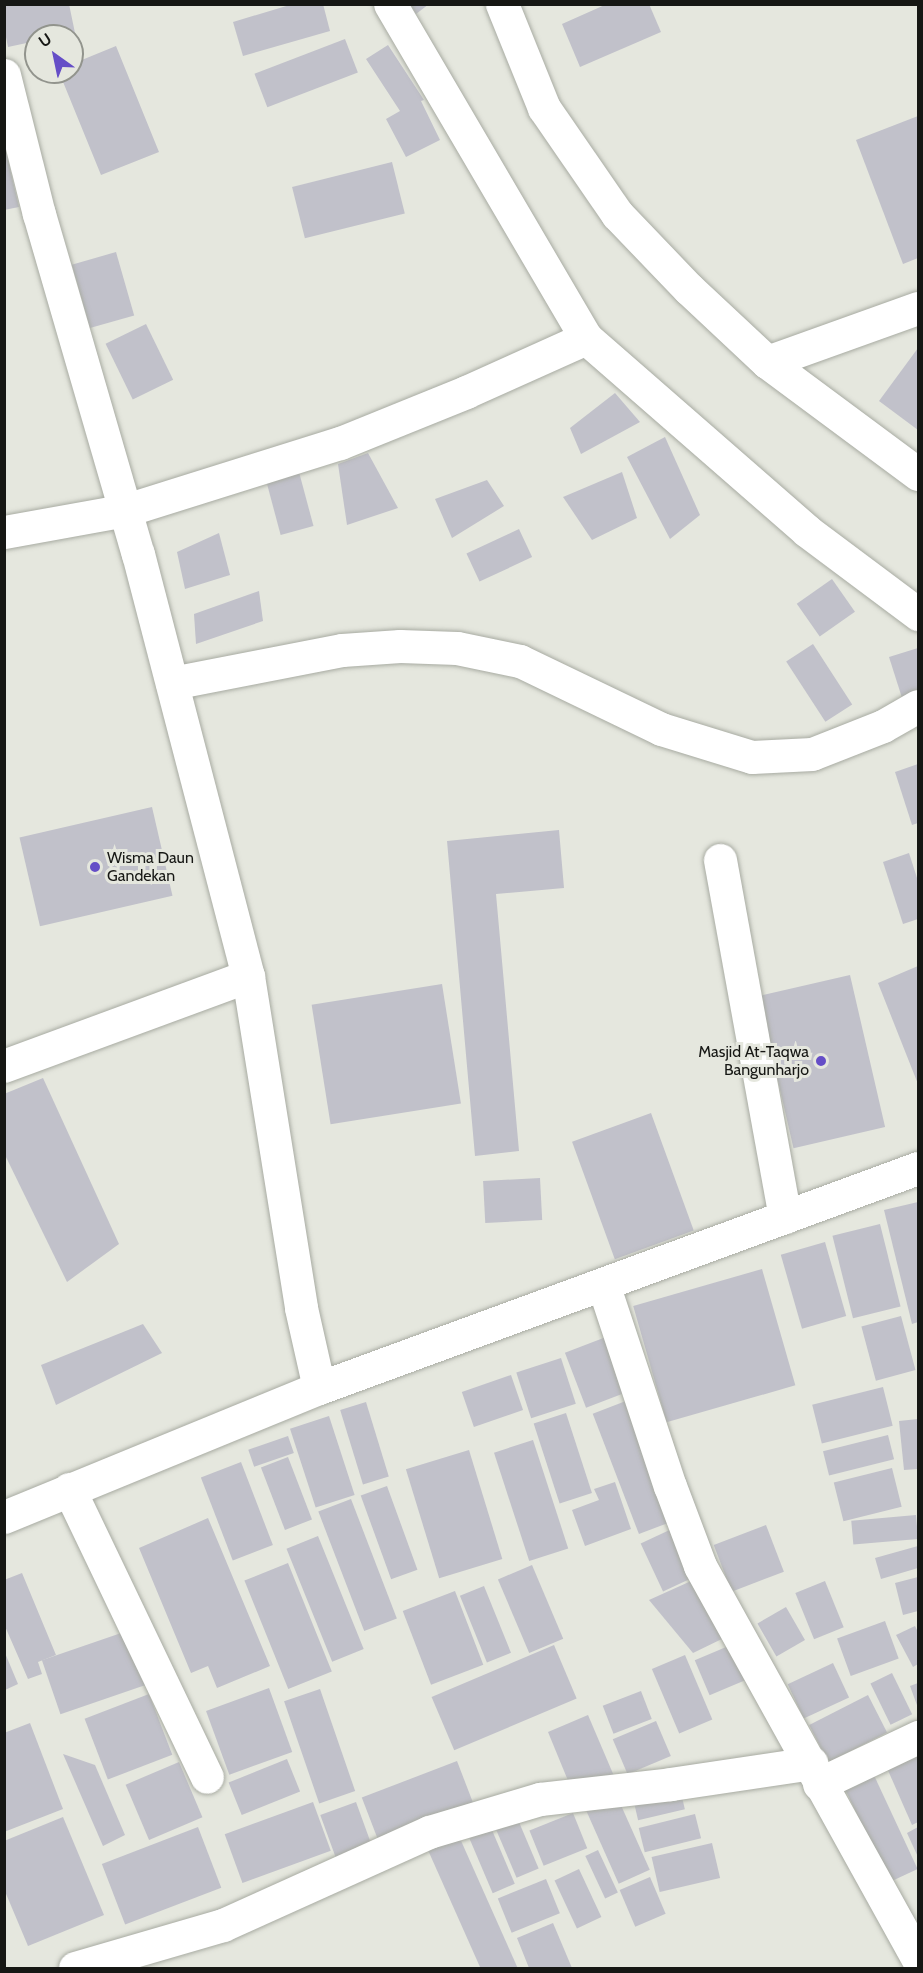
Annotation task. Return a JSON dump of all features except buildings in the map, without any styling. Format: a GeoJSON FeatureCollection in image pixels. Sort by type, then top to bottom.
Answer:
{"type":"FeatureCollection","features":[{"type":"Feature","properties":{"kind":"street"},"geometry":{"type":"LineString","coordinates":[[390,4],[586,339],[807,531],[918,614]]}},
{"type":"Feature","properties":{"kind":"street"},"geometry":{"type":"LineString","coordinates":[[502,4],[544,108],[617,214],[689,289],[767,362],[918,474]]}},
{"type":"Feature","properties":{"kind":"street"},"geometry":{"type":"LineString","coordinates":[[4,75],[39,214],[126,510],[248,976],[301,1308],[319,1388]]}},
{"type":"Feature","properties":{"kind":"street"},"geometry":{"type":"LineString","coordinates":[[767,362],[918,308]]}},
{"type":"Feature","properties":{"kind":"street"},"geometry":{"type":"LineString","coordinates":[[4,532],[126,510],[340,443],[466,392],[586,339]]}},
{"type":"Feature","properties":{"kind":"street"},"geometry":{"type":"LineString","coordinates":[[172,683],[342,650],[400,646],[457,648],[520,661],[661,729],[752,757],[812,754],[883,726],[918,706]]}},
{"type":"Feature","properties":{"kind":"street"},"geometry":{"type":"LineString","coordinates":[[720,860],[785,1217]]}},
{"type":"Feature","properties":{"kind":"street"},"geometry":{"type":"LineString","coordinates":[[4,1066],[248,976]]}},
{"type":"Feature","properties":{"kind":"street"},"geometry":{"type":"LineString","coordinates":[[4,1517],[319,1388],[918,1168]]}},
{"type":"Feature","properties":{"kind":"street"},"geometry":{"type":"LineString","coordinates":[[603,1284],[700,1566],[918,1959]]}},
{"type":"Feature","properties":{"kind":"street"},"geometry":{"type":"LineString","coordinates":[[69,1489],[207,1777]]}},
{"type":"Feature","properties":{"kind":"street"},"geometry":{"type":"LineString","coordinates":[[75,1968],[223,1924],[429,1832],[540,1799],[671,1784],[815,1774],[918,1737]]}},
{"type":"Feature","properties":{"kind":"place","name":"Wisma Daun Gandekan"},"geometry":{"type":"Point","coordinates":[95,867]}},
{"type":"Feature","properties":{"kind":"place","name":"Masjid At-Taqwa Bangunharjo"},"geometry":{"type":"Point","coordinates":[821,1061]}}]}
